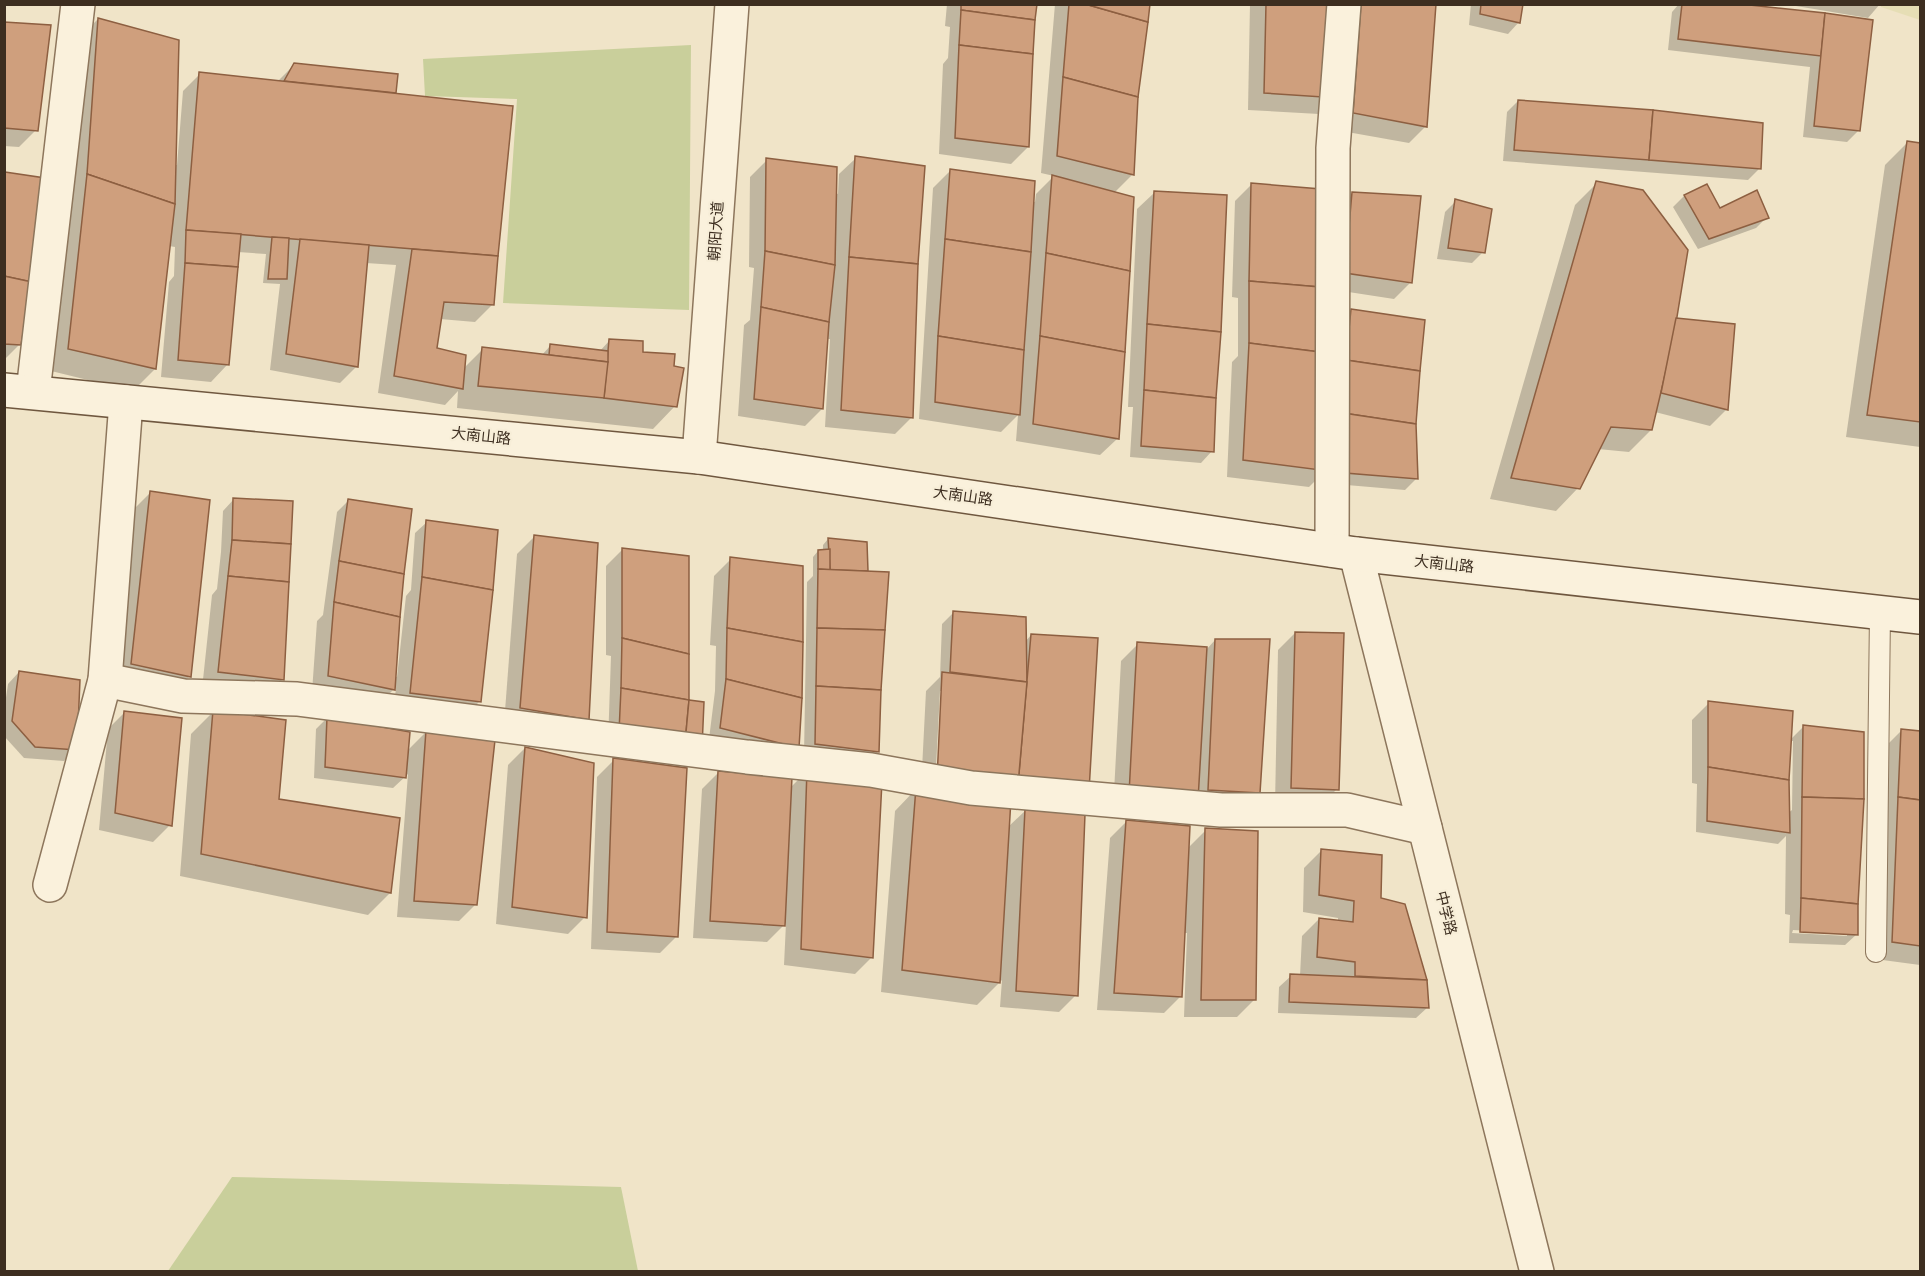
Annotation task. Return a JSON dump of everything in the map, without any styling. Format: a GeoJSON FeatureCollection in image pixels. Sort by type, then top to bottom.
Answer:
{"type":"FeatureCollection","features":[{"type":"Feature","properties":{"kind":"street"},"geometry":{"type":"LineString","coordinates":[[19,391],[78,4]]}},
{"type":"Feature","properties":{"kind":"street","name":"朝阳大道"},"geometry":{"type":"LineString","coordinates":[[699,457],[732,4]]}},
{"type":"Feature","properties":{"kind":"street","name":"中学路"},"geometry":{"type":"LineString","coordinates":[[1344,4],[1333,148],[1344,552],[1425,828],[1537,1272]]}},
{"type":"Feature","properties":{"kind":"street","name":"大南山路"},"geometry":{"type":"LineString","coordinates":[[19,391],[699,457],[1344,552],[1920,616]]}},
{"type":"Feature","properties":{"kind":"street"},"geometry":{"type":"LineString","coordinates":[[50,885],[105,680],[126,402]]}},
{"type":"Feature","properties":{"kind":"street"},"geometry":{"type":"LineString","coordinates":[[105,680],[183,696],[297,699],[747,757],[871,770],[971,788],[1221,810],[1347,810],[1425,828]]}},
{"type":"Feature","properties":{"kind":"lane"},"geometry":{"type":"LineString","coordinates":[[1876,952],[1880,612]]}},
{"type":"Feature","properties":{"kind":"shaded area"},"geometry":{"type":"Polygon","coordinates":[[[1881,5],[1920,5],[1920,20],[1881,7],[1881,5]]]}},
{"type":"Feature","properties":{"kind":"green space"},"geometry":{"type":"Polygon","coordinates":[[[691,45],[689,310],[503,303],[517,99],[425,96],[423,59],[691,45]]]}},
{"type":"Feature","properties":{"kind":"green space"},"geometry":{"type":"Polygon","coordinates":[[[232,1177],[621,1187],[638,1271],[168,1271],[232,1177]]]}},
{"type":"Feature","properties":{"kind":"building"},"geometry":{"type":"Polygon","coordinates":[[[961,4],[1037,4],[1035,20],[961,10],[961,4]]]}},
{"type":"Feature","properties":{"kind":"building"},"geometry":{"type":"Polygon","coordinates":[[[1069,4],[1085,4],[1148,22],[1138,97],[1063,77],[1069,4]]]}},
{"type":"Feature","properties":{"kind":"building"},"geometry":{"type":"Polygon","coordinates":[[[1085,4],[1150,4],[1148,22],[1085,4]]]}},
{"type":"Feature","properties":{"kind":"building"},"geometry":{"type":"Polygon","coordinates":[[[1266,4],[1338,4],[1338,98],[1264,93],[1266,4]]]}},
{"type":"Feature","properties":{"kind":"building"},"geometry":{"type":"Polygon","coordinates":[[[1361,4],[1436,4],[1427,127],[1353,113],[1361,4]]]}},
{"type":"Feature","properties":{"kind":"building"},"geometry":{"type":"Polygon","coordinates":[[[1481,4],[1523,4],[1520,23],[1480,14],[1481,4]]]}},
{"type":"Feature","properties":{"kind":"building"},"geometry":{"type":"Polygon","coordinates":[[[1682,4],[1740,4],[1825,13],[1821,56],[1678,39],[1682,4]]]}},
{"type":"Feature","properties":{"kind":"building"},"geometry":{"type":"Polygon","coordinates":[[[961,10],[1035,20],[1033,54],[959,45],[961,10]]]}},
{"type":"Feature","properties":{"kind":"building"},"geometry":{"type":"Polygon","coordinates":[[[1825,13],[1873,20],[1860,131],[1814,126],[1825,13]]]}},
{"type":"Feature","properties":{"kind":"building"},"geometry":{"type":"Polygon","coordinates":[[[98,18],[179,40],[175,204],[87,174],[98,18]]]}},
{"type":"Feature","properties":{"kind":"building"},"geometry":{"type":"Polygon","coordinates":[[[4,22],[51,25],[38,131],[4,128],[4,22]]]}},
{"type":"Feature","properties":{"kind":"building"},"geometry":{"type":"Polygon","coordinates":[[[959,45],[1033,54],[1029,147],[955,138],[959,45]]]}},
{"type":"Feature","properties":{"kind":"building"},"geometry":{"type":"Polygon","coordinates":[[[294,63],[398,74],[396,93],[284,81],[294,63]]]}},
{"type":"Feature","properties":{"kind":"building"},"geometry":{"type":"Polygon","coordinates":[[[199,72],[513,106],[498,256],[186,230],[199,72]]]}},
{"type":"Feature","properties":{"kind":"building"},"geometry":{"type":"Polygon","coordinates":[[[1063,77],[1138,97],[1134,175],[1057,156],[1063,77]]]}},
{"type":"Feature","properties":{"kind":"building"},"geometry":{"type":"Polygon","coordinates":[[[1518,100],[1653,110],[1649,160],[1514,150],[1518,100]]]}},
{"type":"Feature","properties":{"kind":"building"},"geometry":{"type":"Polygon","coordinates":[[[1653,110],[1763,123],[1761,169],[1649,160],[1653,110]]]}},
{"type":"Feature","properties":{"kind":"building"},"geometry":{"type":"Polygon","coordinates":[[[1907,141],[1920,143],[1920,422],[1867,415],[1907,141]]]}},
{"type":"Feature","properties":{"kind":"building"},"geometry":{"type":"Polygon","coordinates":[[[855,156],[925,166],[918,264],[849,257],[855,156]]]}},
{"type":"Feature","properties":{"kind":"building"},"geometry":{"type":"Polygon","coordinates":[[[766,158],[837,167],[835,265],[765,251],[766,158]]]}},
{"type":"Feature","properties":{"kind":"building"},"geometry":{"type":"Polygon","coordinates":[[[950,169],[1035,181],[1031,252],[945,239],[950,169]]]}},
{"type":"Feature","properties":{"kind":"building"},"geometry":{"type":"Polygon","coordinates":[[[5,172],[45,178],[32,282],[4,276],[5,172]]]}},
{"type":"Feature","properties":{"kind":"building"},"geometry":{"type":"Polygon","coordinates":[[[87,174],[175,204],[156,369],[68,349],[87,174]]]}},
{"type":"Feature","properties":{"kind":"building"},"geometry":{"type":"Polygon","coordinates":[[[1052,175],[1134,197],[1130,271],[1046,253],[1052,175]]]}},
{"type":"Feature","properties":{"kind":"building"},"geometry":{"type":"Polygon","coordinates":[[[1596,181],[1643,190],[1688,250],[1673,341],[1652,430],[1611,427],[1580,489],[1511,478],[1596,181]]]}},
{"type":"Feature","properties":{"kind":"building"},"geometry":{"type":"Polygon","coordinates":[[[1251,183],[1321,189],[1320,287],[1249,281],[1251,183]]]}},
{"type":"Feature","properties":{"kind":"building"},"geometry":{"type":"Polygon","coordinates":[[[1707,184],[1720,208],[1757,190],[1769,218],[1709,239],[1684,195],[1707,184]]]}},
{"type":"Feature","properties":{"kind":"building"},"geometry":{"type":"Polygon","coordinates":[[[1154,191],[1227,195],[1221,332],[1147,324],[1154,191]]]}},
{"type":"Feature","properties":{"kind":"building"},"geometry":{"type":"Polygon","coordinates":[[[1352,192],[1421,196],[1412,283],[1345,273],[1352,192]]]}},
{"type":"Feature","properties":{"kind":"building"},"geometry":{"type":"Polygon","coordinates":[[[1455,199],[1492,209],[1485,253],[1448,248],[1455,199]]]}},
{"type":"Feature","properties":{"kind":"building"},"geometry":{"type":"Polygon","coordinates":[[[186,230],[241,234],[238,267],[185,263],[186,230]]]}},
{"type":"Feature","properties":{"kind":"building"},"geometry":{"type":"Polygon","coordinates":[[[272,237],[289,238],[287,279],[268,279],[272,237]]]}},
{"type":"Feature","properties":{"kind":"building"},"geometry":{"type":"Polygon","coordinates":[[[300,239],[369,245],[358,367],[286,354],[300,239]]]}},
{"type":"Feature","properties":{"kind":"building"},"geometry":{"type":"Polygon","coordinates":[[[945,239],[1031,252],[1024,350],[938,336],[945,239]]]}},
{"type":"Feature","properties":{"kind":"building"},"geometry":{"type":"Polygon","coordinates":[[[412,249],[498,256],[494,305],[444,302],[437,348],[466,355],[463,389],[394,376],[412,249]]]}},
{"type":"Feature","properties":{"kind":"building"},"geometry":{"type":"Polygon","coordinates":[[[765,251],[835,265],[829,322],[761,307],[765,251]]]}},
{"type":"Feature","properties":{"kind":"building"},"geometry":{"type":"Polygon","coordinates":[[[1046,253],[1130,271],[1125,352],[1040,336],[1046,253]]]}},
{"type":"Feature","properties":{"kind":"building"},"geometry":{"type":"Polygon","coordinates":[[[849,257],[918,264],[913,418],[841,410],[849,257]]]}},
{"type":"Feature","properties":{"kind":"building"},"geometry":{"type":"Polygon","coordinates":[[[185,263],[238,267],[229,365],[178,360],[185,263]]]}},
{"type":"Feature","properties":{"kind":"building"},"geometry":{"type":"Polygon","coordinates":[[[4,276],[32,282],[21,345],[4,344],[4,276]]]}},
{"type":"Feature","properties":{"kind":"building"},"geometry":{"type":"Polygon","coordinates":[[[1249,281],[1320,287],[1328,353],[1249,343],[1249,281]]]}},
{"type":"Feature","properties":{"kind":"building"},"geometry":{"type":"Polygon","coordinates":[[[761,307],[829,322],[823,409],[754,399],[761,307]]]}},
{"type":"Feature","properties":{"kind":"building"},"geometry":{"type":"Polygon","coordinates":[[[1351,309],[1425,320],[1420,371],[1346,360],[1351,309]]]}},
{"type":"Feature","properties":{"kind":"building"},"geometry":{"type":"Polygon","coordinates":[[[1676,318],[1735,324],[1728,410],[1661,393],[1676,318]]]}},
{"type":"Feature","properties":{"kind":"building"},"geometry":{"type":"Polygon","coordinates":[[[1147,324],[1221,332],[1216,398],[1144,390],[1147,324]]]}},
{"type":"Feature","properties":{"kind":"building"},"geometry":{"type":"Polygon","coordinates":[[[938,336],[1024,350],[1020,415],[935,402],[938,336]]]}},
{"type":"Feature","properties":{"kind":"building"},"geometry":{"type":"Polygon","coordinates":[[[1040,336],[1125,352],[1119,439],[1033,424],[1040,336]]]}},
{"type":"Feature","properties":{"kind":"building"},"geometry":{"type":"Polygon","coordinates":[[[609,339],[643,341],[643,352],[675,354],[674,366],[684,368],[677,407],[604,398],[609,339]]]}},
{"type":"Feature","properties":{"kind":"building"},"geometry":{"type":"Polygon","coordinates":[[[1249,343],[1328,353],[1328,471],[1243,460],[1249,343]]]}},
{"type":"Feature","properties":{"kind":"building"},"geometry":{"type":"Polygon","coordinates":[[[550,344],[608,351],[608,362],[549,355],[550,344]]]}},
{"type":"Feature","properties":{"kind":"building"},"geometry":{"type":"Polygon","coordinates":[[[482,347],[608,362],[604,398],[478,386],[482,347]]]}},
{"type":"Feature","properties":{"kind":"building"},"geometry":{"type":"Polygon","coordinates":[[[1346,360],[1420,371],[1416,424],[1343,413],[1346,360]]]}},
{"type":"Feature","properties":{"kind":"building"},"geometry":{"type":"Polygon","coordinates":[[[1144,390],[1216,398],[1214,452],[1141,446],[1144,390]]]}},
{"type":"Feature","properties":{"kind":"building"},"geometry":{"type":"Polygon","coordinates":[[[1343,413],[1416,424],[1418,479],[1345,473],[1343,413]]]}},
{"type":"Feature","properties":{"kind":"building"},"geometry":{"type":"Polygon","coordinates":[[[150,491],[210,500],[191,677],[131,664],[150,491]]]}},
{"type":"Feature","properties":{"kind":"building"},"geometry":{"type":"Polygon","coordinates":[[[233,498],[293,501],[291,544],[232,540],[233,498]]]}},
{"type":"Feature","properties":{"kind":"building"},"geometry":{"type":"Polygon","coordinates":[[[348,499],[412,509],[404,574],[339,561],[348,499]]]}},
{"type":"Feature","properties":{"kind":"building"},"geometry":{"type":"Polygon","coordinates":[[[426,520],[498,530],[493,590],[422,577],[426,520]]]}},
{"type":"Feature","properties":{"kind":"building"},"geometry":{"type":"Polygon","coordinates":[[[534,535],[598,543],[589,720],[520,708],[534,535]]]}},
{"type":"Feature","properties":{"kind":"building"},"geometry":{"type":"Polygon","coordinates":[[[828,538],[867,542],[868,571],[830,570],[828,538]]]}},
{"type":"Feature","properties":{"kind":"building"},"geometry":{"type":"Polygon","coordinates":[[[232,540],[291,544],[289,582],[228,576],[232,540]]]}},
{"type":"Feature","properties":{"kind":"building"},"geometry":{"type":"Polygon","coordinates":[[[622,548],[689,556],[689,654],[622,638],[622,548]]]}},
{"type":"Feature","properties":{"kind":"building"},"geometry":{"type":"Polygon","coordinates":[[[830,549],[830,570],[818,569],[818,550],[830,549]]]}},
{"type":"Feature","properties":{"kind":"building"},"geometry":{"type":"Polygon","coordinates":[[[730,557],[803,566],[803,642],[727,628],[730,557]]]}},
{"type":"Feature","properties":{"kind":"building"},"geometry":{"type":"Polygon","coordinates":[[[339,561],[404,574],[400,617],[334,602],[339,561]]]}},
{"type":"Feature","properties":{"kind":"building"},"geometry":{"type":"Polygon","coordinates":[[[818,569],[889,572],[885,630],[817,628],[818,569]]]}},
{"type":"Feature","properties":{"kind":"building"},"geometry":{"type":"Polygon","coordinates":[[[228,576],[289,582],[284,680],[218,672],[228,576]]]}},
{"type":"Feature","properties":{"kind":"building"},"geometry":{"type":"Polygon","coordinates":[[[422,577],[493,590],[481,702],[410,693],[422,577]]]}},
{"type":"Feature","properties":{"kind":"building"},"geometry":{"type":"Polygon","coordinates":[[[334,602],[400,617],[395,690],[328,676],[334,602]]]}},
{"type":"Feature","properties":{"kind":"building"},"geometry":{"type":"Polygon","coordinates":[[[953,611],[1026,617],[1027,682],[950,672],[953,611]]]}},
{"type":"Feature","properties":{"kind":"building"},"geometry":{"type":"Polygon","coordinates":[[[727,628],[803,642],[802,698],[726,679],[727,628]]]}},
{"type":"Feature","properties":{"kind":"building"},"geometry":{"type":"Polygon","coordinates":[[[817,628],[885,630],[881,690],[816,686],[817,628]]]}},
{"type":"Feature","properties":{"kind":"building"},"geometry":{"type":"Polygon","coordinates":[[[1295,632],[1344,633],[1339,790],[1291,788],[1295,632]]]}},
{"type":"Feature","properties":{"kind":"building"},"geometry":{"type":"Polygon","coordinates":[[[1031,634],[1098,638],[1089,791],[1018,785],[1031,634]]]}},
{"type":"Feature","properties":{"kind":"building"},"geometry":{"type":"Polygon","coordinates":[[[622,638],[689,654],[689,700],[621,688],[622,638]]]}},
{"type":"Feature","properties":{"kind":"building"},"geometry":{"type":"Polygon","coordinates":[[[1215,639],[1270,639],[1260,793],[1208,790],[1215,639]]]}},
{"type":"Feature","properties":{"kind":"building"},"geometry":{"type":"Polygon","coordinates":[[[1137,642],[1207,647],[1198,800],[1129,794],[1137,642]]]}},
{"type":"Feature","properties":{"kind":"building"},"geometry":{"type":"Polygon","coordinates":[[[19,671],[80,680],[77,750],[35,747],[12,721],[19,671]]]}},
{"type":"Feature","properties":{"kind":"building"},"geometry":{"type":"Polygon","coordinates":[[[942,672],[1027,682],[1018,785],[937,779],[942,672]]]}},
{"type":"Feature","properties":{"kind":"building"},"geometry":{"type":"Polygon","coordinates":[[[726,679],[802,698],[799,748],[720,728],[726,679]]]}},
{"type":"Feature","properties":{"kind":"building"},"geometry":{"type":"Polygon","coordinates":[[[816,686],[881,690],[879,752],[815,744],[816,686]]]}},
{"type":"Feature","properties":{"kind":"building"},"geometry":{"type":"Polygon","coordinates":[[[621,688],[689,700],[685,743],[619,732],[621,688]]]}},
{"type":"Feature","properties":{"kind":"building"},"geometry":{"type":"Polygon","coordinates":[[[689,700],[704,702],[702,748],[685,743],[689,700]]]}},
{"type":"Feature","properties":{"kind":"building"},"geometry":{"type":"Polygon","coordinates":[[[1708,701],[1793,711],[1789,780],[1708,767],[1708,701]]]}},
{"type":"Feature","properties":{"kind":"building"},"geometry":{"type":"Polygon","coordinates":[[[213,710],[286,720],[279,799],[400,818],[391,893],[201,854],[213,710]]]}},
{"type":"Feature","properties":{"kind":"building"},"geometry":{"type":"Polygon","coordinates":[[[124,711],[182,718],[172,826],[115,813],[124,711]]]}},
{"type":"Feature","properties":{"kind":"building"},"geometry":{"type":"Polygon","coordinates":[[[327,717],[410,732],[406,778],[325,767],[327,717]]]}},
{"type":"Feature","properties":{"kind":"building"},"geometry":{"type":"Polygon","coordinates":[[[1803,725],[1864,732],[1864,799],[1802,797],[1803,725]]]}},
{"type":"Feature","properties":{"kind":"building"},"geometry":{"type":"Polygon","coordinates":[[[1901,729],[1920,731],[1920,800],[1898,797],[1901,729]]]}},
{"type":"Feature","properties":{"kind":"building"},"geometry":{"type":"Polygon","coordinates":[[[426,730],[495,740],[477,905],[414,901],[426,730]]]}},
{"type":"Feature","properties":{"kind":"building"},"geometry":{"type":"Polygon","coordinates":[[[525,747],[594,763],[587,918],[512,907],[525,747]]]}},
{"type":"Feature","properties":{"kind":"building"},"geometry":{"type":"Polygon","coordinates":[[[613,758],[687,768],[678,937],[607,932],[613,758]]]}},
{"type":"Feature","properties":{"kind":"building"},"geometry":{"type":"Polygon","coordinates":[[[1708,767],[1789,780],[1790,833],[1707,821],[1708,767]]]}},
{"type":"Feature","properties":{"kind":"building"},"geometry":{"type":"Polygon","coordinates":[[[807,769],[882,781],[873,958],[801,949],[807,769]]]}},
{"type":"Feature","properties":{"kind":"building"},"geometry":{"type":"Polygon","coordinates":[[[718,771],[792,777],[785,926],[710,921],[718,771]]]}},
{"type":"Feature","properties":{"kind":"building"},"geometry":{"type":"Polygon","coordinates":[[[916,787],[1011,799],[1000,983],[902,970],[916,787]]]}},
{"type":"Feature","properties":{"kind":"building"},"geometry":{"type":"Polygon","coordinates":[[[1802,797],[1864,799],[1858,904],[1801,898],[1802,797]]]}},
{"type":"Feature","properties":{"kind":"building"},"geometry":{"type":"Polygon","coordinates":[[[1898,797],[1920,800],[1920,946],[1892,942],[1898,797]]]}},
{"type":"Feature","properties":{"kind":"building"},"geometry":{"type":"Polygon","coordinates":[[[1025,809],[1085,814],[1078,996],[1016,991],[1025,809]]]}},
{"type":"Feature","properties":{"kind":"building"},"geometry":{"type":"Polygon","coordinates":[[[1126,820],[1190,826],[1182,997],[1114,993],[1126,820]]]}},
{"type":"Feature","properties":{"kind":"building"},"geometry":{"type":"Polygon","coordinates":[[[1205,828],[1258,831],[1256,1000],[1201,1000],[1205,828]]]}},
{"type":"Feature","properties":{"kind":"building"},"geometry":{"type":"Polygon","coordinates":[[[1321,849],[1382,855],[1381,898],[1405,904],[1427,980],[1355,976],[1355,962],[1317,957],[1319,918],[1353,922],[1354,901],[1319,895],[1321,849]]]}},
{"type":"Feature","properties":{"kind":"building"},"geometry":{"type":"Polygon","coordinates":[[[1801,898],[1858,904],[1858,935],[1800,932],[1801,898]]]}},
{"type":"Feature","properties":{"kind":"building"},"geometry":{"type":"Polygon","coordinates":[[[1290,974],[1427,980],[1429,1008],[1289,1002],[1290,974]]]}}]}
